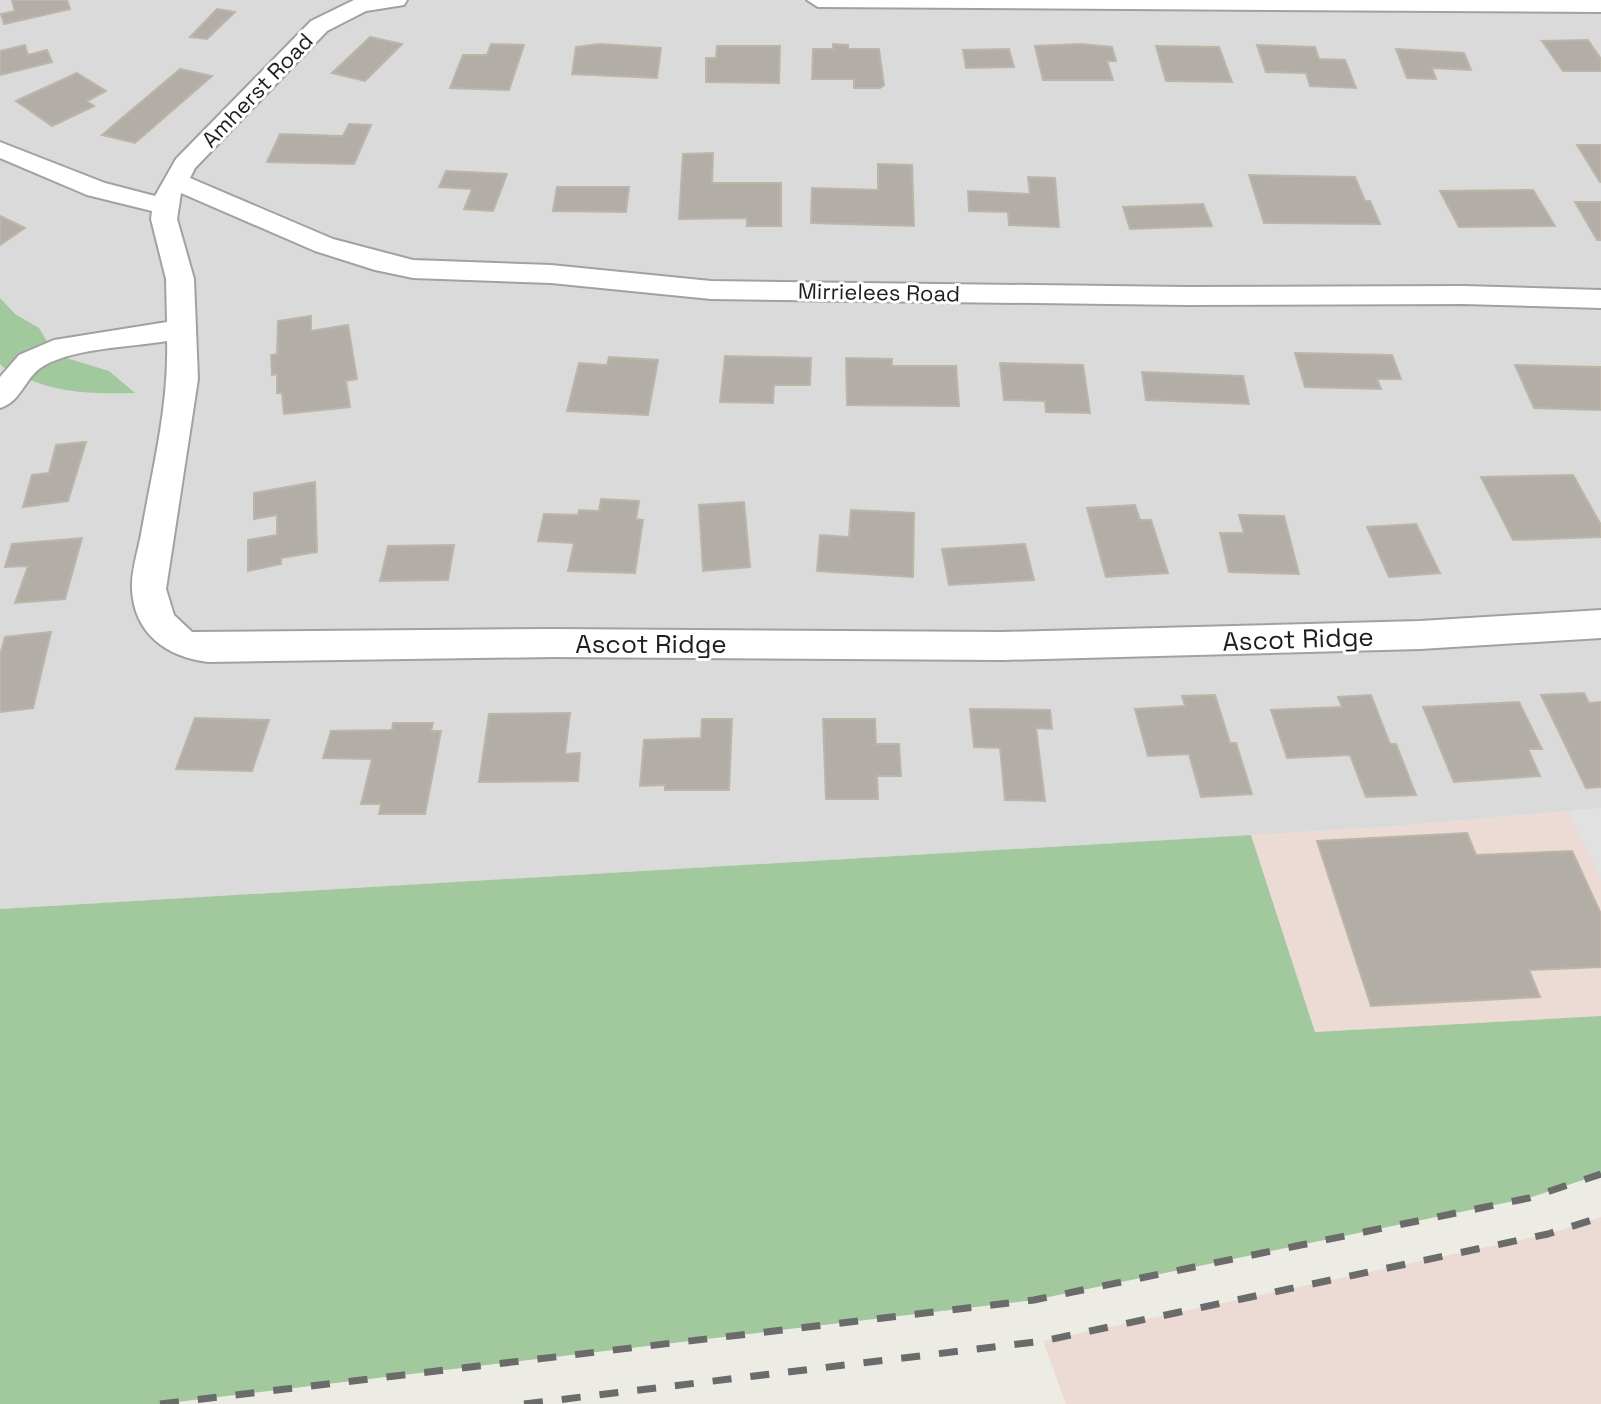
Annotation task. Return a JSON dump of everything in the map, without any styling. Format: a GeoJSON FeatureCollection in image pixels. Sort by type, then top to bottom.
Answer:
{"type":"FeatureCollection","features":[{"type":"Feature","properties":{"kind":"street","name":"Amherst Road"},"geometry":{"type":"LineString","coordinates":[[171,194],[185,164],[319,26],[360,5],[396,0]]}},
{"type":"Feature","properties":{"kind":"street"},"geometry":{"type":"LineString","coordinates":[[818,0],[1601,5]]}},
{"type":"Feature","properties":{"kind":"street","name":"Mirrielees Road"},"geometry":{"type":"LineString","coordinates":[[0,149],[96,189],[171,194],[385,264],[413,269],[551,274],[711,290],[1186,296],[1463,295],[1601,299]]}},
{"type":"Feature","properties":{"kind":"street","name":"Ascot Ridge"},"geometry":{"type":"LineString","coordinates":[[171,194],[164,219],[180,279],[183,379],[149,589],[157,621],[172,637],[198,647],[552,643],[1003,646],[1420,635],[1601,624]]}},
{"type":"Feature","properties":{"kind":"street"},"geometry":{"type":"LineString","coordinates":[[0,397],[29,362],[64,347],[180,330]]}},
{"type":"Feature","properties":{"kind":"shaded area"},"geometry":{"type":"Polygon","coordinates":[[[0,0],[1601,0],[1601,808],[1389,827],[0,909],[0,0]]]}},
{"type":"Feature","properties":{"kind":"shaded area"},"geometry":{"type":"Polygon","coordinates":[[[1601,808],[1601,1016],[1315,1032],[1251,835],[1389,827],[1601,808]]]}},
{"type":"Feature","properties":{"kind":"shaded area"},"geometry":{"type":"Polygon","coordinates":[[[1601,808],[1601,881],[1569,811],[1601,808]]]}},
{"type":"Feature","properties":{"kind":"shaded area"},"geometry":{"type":"Polygon","coordinates":[[[1601,1217],[1601,1404],[1066,1404],[1043,1341],[1548,1234],[1601,1217]]]}},
{"type":"Feature","properties":{"kind":"green space"},"geometry":{"type":"Polygon","coordinates":[[[0,298],[15,314],[39,328],[50,346],[63,357],[109,371],[135,393],[99,393],[51,387],[3,367],[0,364],[0,298]]]}},
{"type":"Feature","properties":{"kind":"green space"},"geometry":{"type":"Polygon","coordinates":[[[1251,835],[1315,1032],[1601,1016],[1601,1174],[1529,1198],[1034,1300],[160,1404],[0,1404],[0,909],[1251,835]]]}},
{"type":"Feature","properties":{"kind":"building"},"geometry":{"type":"Polygon","coordinates":[[[12,0],[67,0],[70,9],[4,24],[1,14],[15,11],[12,0]]]}},
{"type":"Feature","properties":{"kind":"building"},"geometry":{"type":"Polygon","coordinates":[[[217,9],[235,12],[207,39],[190,37],[217,9]]]}},
{"type":"Feature","properties":{"kind":"building"},"geometry":{"type":"Polygon","coordinates":[[[370,37],[402,44],[365,81],[332,73],[370,37]]]}},
{"type":"Feature","properties":{"kind":"building"},"geometry":{"type":"Polygon","coordinates":[[[1588,40],[1601,59],[1601,71],[1563,71],[1542,41],[1588,40]]]}},
{"type":"Feature","properties":{"kind":"building"},"geometry":{"type":"Polygon","coordinates":[[[491,44],[524,45],[509,90],[450,88],[463,55],[487,55],[491,44]]]}},
{"type":"Feature","properties":{"kind":"building"},"geometry":{"type":"Polygon","coordinates":[[[600,44],[661,48],[657,78],[572,74],[576,47],[600,44]]]}},
{"type":"Feature","properties":{"kind":"building"},"geometry":{"type":"Polygon","coordinates":[[[833,44],[848,45],[848,49],[879,49],[884,85],[880,88],[854,88],[854,79],[812,79],[813,49],[833,49],[833,44]]]}},
{"type":"Feature","properties":{"kind":"building"},"geometry":{"type":"Polygon","coordinates":[[[1080,44],[1112,47],[1116,61],[1107,61],[1113,80],[1043,80],[1035,46],[1080,44]]]}},
{"type":"Feature","properties":{"kind":"building"},"geometry":{"type":"Polygon","coordinates":[[[25,45],[28,55],[47,50],[52,62],[0,75],[0,51],[25,45]]]}},
{"type":"Feature","properties":{"kind":"building"},"geometry":{"type":"Polygon","coordinates":[[[1257,45],[1315,47],[1319,59],[1345,60],[1356,88],[1310,86],[1306,73],[1266,72],[1257,45]]]}},
{"type":"Feature","properties":{"kind":"building"},"geometry":{"type":"Polygon","coordinates":[[[717,46],[780,46],[779,83],[706,82],[706,58],[716,58],[717,46]]]}},
{"type":"Feature","properties":{"kind":"building"},"geometry":{"type":"Polygon","coordinates":[[[1156,46],[1219,47],[1232,82],[1166,81],[1156,46]]]}},
{"type":"Feature","properties":{"kind":"building"},"geometry":{"type":"Polygon","coordinates":[[[1009,49],[1014,67],[966,68],[963,50],[1009,49]]]}},
{"type":"Feature","properties":{"kind":"building"},"geometry":{"type":"Polygon","coordinates":[[[1396,49],[1464,53],[1471,70],[1432,68],[1436,79],[1407,78],[1396,49]]]}},
{"type":"Feature","properties":{"kind":"building"},"geometry":{"type":"Polygon","coordinates":[[[180,69],[212,76],[135,143],[102,135],[180,69]]]}},
{"type":"Feature","properties":{"kind":"building"},"geometry":{"type":"Polygon","coordinates":[[[77,73],[106,91],[87,101],[94,106],[52,126],[16,101],[77,73]]]}},
{"type":"Feature","properties":{"kind":"building"},"geometry":{"type":"Polygon","coordinates":[[[349,124],[371,125],[354,164],[267,162],[280,134],[343,136],[349,124]]]}},
{"type":"Feature","properties":{"kind":"building"},"geometry":{"type":"Polygon","coordinates":[[[1577,145],[1601,145],[1601,182],[1600,182],[1577,145]]]}},
{"type":"Feature","properties":{"kind":"building"},"geometry":{"type":"Polygon","coordinates":[[[713,153],[712,183],[781,183],[781,226],[747,226],[747,218],[679,219],[683,154],[713,153]]]}},
{"type":"Feature","properties":{"kind":"building"},"geometry":{"type":"Polygon","coordinates":[[[878,164],[912,165],[914,226],[811,223],[812,188],[878,190],[878,164]]]}},
{"type":"Feature","properties":{"kind":"building"},"geometry":{"type":"Polygon","coordinates":[[[446,171],[507,174],[493,211],[464,209],[472,189],[439,187],[446,171]]]}},
{"type":"Feature","properties":{"kind":"building"},"geometry":{"type":"Polygon","coordinates":[[[1249,175],[1355,177],[1365,201],[1370,201],[1380,224],[1264,223],[1249,175]]]}},
{"type":"Feature","properties":{"kind":"building"},"geometry":{"type":"Polygon","coordinates":[[[1028,177],[1055,178],[1059,227],[1009,225],[1008,212],[969,211],[968,191],[1030,194],[1028,177]]]}},
{"type":"Feature","properties":{"kind":"building"},"geometry":{"type":"Polygon","coordinates":[[[557,187],[629,187],[626,212],[553,211],[557,187]]]}},
{"type":"Feature","properties":{"kind":"building"},"geometry":{"type":"Polygon","coordinates":[[[1533,190],[1555,226],[1459,227],[1440,191],[1533,190]]]}},
{"type":"Feature","properties":{"kind":"building"},"geometry":{"type":"Polygon","coordinates":[[[1575,202],[1601,202],[1601,240],[1597,240],[1575,202]]]}},
{"type":"Feature","properties":{"kind":"building"},"geometry":{"type":"Polygon","coordinates":[[[1203,204],[1212,226],[1130,229],[1123,207],[1203,204]]]}},
{"type":"Feature","properties":{"kind":"building"},"geometry":{"type":"Polygon","coordinates":[[[0,216],[25,228],[0,245],[0,216]]]}},
{"type":"Feature","properties":{"kind":"building"},"geometry":{"type":"Polygon","coordinates":[[[311,316],[311,331],[348,325],[357,379],[346,381],[350,407],[284,414],[282,393],[277,393],[277,374],[272,375],[271,355],[277,354],[278,321],[311,316]]]}},
{"type":"Feature","properties":{"kind":"building"},"geometry":{"type":"Polygon","coordinates":[[[1295,353],[1392,355],[1401,379],[1377,379],[1381,389],[1305,387],[1295,353]]]}},
{"type":"Feature","properties":{"kind":"building"},"geometry":{"type":"Polygon","coordinates":[[[725,356],[811,358],[810,385],[774,385],[773,403],[720,402],[725,356]]]}},
{"type":"Feature","properties":{"kind":"building"},"geometry":{"type":"Polygon","coordinates":[[[609,357],[658,360],[648,415],[567,411],[579,363],[607,365],[609,357]]]}},
{"type":"Feature","properties":{"kind":"building"},"geometry":{"type":"Polygon","coordinates":[[[846,358],[892,359],[892,366],[956,366],[959,406],[847,405],[846,358]]]}},
{"type":"Feature","properties":{"kind":"building"},"geometry":{"type":"Polygon","coordinates":[[[1000,363],[1083,365],[1090,413],[1046,412],[1045,401],[1004,400],[1000,363]]]}},
{"type":"Feature","properties":{"kind":"building"},"geometry":{"type":"Polygon","coordinates":[[[1515,365],[1601,367],[1601,410],[1534,408],[1515,365]]]}},
{"type":"Feature","properties":{"kind":"building"},"geometry":{"type":"Polygon","coordinates":[[[1142,372],[1243,376],[1249,404],[1146,400],[1142,372]]]}},
{"type":"Feature","properties":{"kind":"building"},"geometry":{"type":"Polygon","coordinates":[[[86,442],[68,501],[23,507],[32,475],[49,473],[56,445],[86,442]]]}},
{"type":"Feature","properties":{"kind":"building"},"geometry":{"type":"Polygon","coordinates":[[[1573,475],[1601,525],[1601,537],[1513,540],[1481,477],[1573,475]]]}},
{"type":"Feature","properties":{"kind":"building"},"geometry":{"type":"Polygon","coordinates":[[[315,482],[317,552],[281,558],[281,564],[248,571],[248,540],[277,535],[277,515],[254,519],[254,493],[315,482]]]}},
{"type":"Feature","properties":{"kind":"building"},"geometry":{"type":"Polygon","coordinates":[[[601,499],[639,501],[636,519],[643,520],[635,573],[568,571],[574,543],[538,541],[544,514],[578,515],[579,510],[599,511],[601,499]]]}},
{"type":"Feature","properties":{"kind":"building"},"geometry":{"type":"Polygon","coordinates":[[[744,502],[750,567],[703,571],[699,505],[744,502]]]}},
{"type":"Feature","properties":{"kind":"building"},"geometry":{"type":"Polygon","coordinates":[[[1135,505],[1140,520],[1151,520],[1168,573],[1106,577],[1087,508],[1135,505]]]}},
{"type":"Feature","properties":{"kind":"building"},"geometry":{"type":"Polygon","coordinates":[[[851,510],[914,513],[913,577],[817,571],[820,535],[849,537],[851,510]]]}},
{"type":"Feature","properties":{"kind":"building"},"geometry":{"type":"Polygon","coordinates":[[[1239,515],[1284,516],[1299,574],[1229,572],[1220,533],[1244,533],[1239,515]]]}},
{"type":"Feature","properties":{"kind":"building"},"geometry":{"type":"Polygon","coordinates":[[[1416,524],[1440,573],[1389,577],[1367,527],[1416,524]]]}},
{"type":"Feature","properties":{"kind":"building"},"geometry":{"type":"Polygon","coordinates":[[[82,538],[65,599],[15,603],[28,566],[5,567],[12,544],[82,538]]]}},
{"type":"Feature","properties":{"kind":"building"},"geometry":{"type":"Polygon","coordinates":[[[1025,544],[1034,580],[949,585],[942,549],[1025,544]]]}},
{"type":"Feature","properties":{"kind":"building"},"geometry":{"type":"Polygon","coordinates":[[[454,545],[448,580],[380,581],[388,546],[454,545]]]}},
{"type":"Feature","properties":{"kind":"building"},"geometry":{"type":"Polygon","coordinates":[[[51,632],[33,708],[0,712],[0,655],[5,637],[51,632]]]}},
{"type":"Feature","properties":{"kind":"building"},"geometry":{"type":"Polygon","coordinates":[[[1584,693],[1589,703],[1601,702],[1601,787],[1586,788],[1541,695],[1584,693]]]}},
{"type":"Feature","properties":{"kind":"building"},"geometry":{"type":"Polygon","coordinates":[[[1215,695],[1230,743],[1236,743],[1252,794],[1201,797],[1189,754],[1148,756],[1135,709],[1185,706],[1182,696],[1215,695]]]}},
{"type":"Feature","properties":{"kind":"building"},"geometry":{"type":"Polygon","coordinates":[[[1371,695],[1390,744],[1396,744],[1416,795],[1366,797],[1350,755],[1287,758],[1271,710],[1342,707],[1338,697],[1371,695]]]}},
{"type":"Feature","properties":{"kind":"building"},"geometry":{"type":"Polygon","coordinates":[[[1519,702],[1542,749],[1528,749],[1540,776],[1454,782],[1423,707],[1519,702]]]}},
{"type":"Feature","properties":{"kind":"building"},"geometry":{"type":"Polygon","coordinates":[[[970,709],[1050,710],[1052,729],[1036,728],[1045,801],[1005,800],[1000,748],[974,747],[970,709]]]}},
{"type":"Feature","properties":{"kind":"building"},"geometry":{"type":"Polygon","coordinates":[[[570,713],[565,754],[580,753],[578,781],[479,782],[489,714],[570,713]]]}},
{"type":"Feature","properties":{"kind":"building"},"geometry":{"type":"Polygon","coordinates":[[[195,718],[269,720],[252,771],[176,769],[195,718]]]}},
{"type":"Feature","properties":{"kind":"building"},"geometry":{"type":"Polygon","coordinates":[[[702,719],[732,719],[729,790],[665,790],[665,785],[640,786],[644,740],[701,738],[702,719]]]}},
{"type":"Feature","properties":{"kind":"building"},"geometry":{"type":"Polygon","coordinates":[[[823,719],[875,719],[876,744],[899,744],[901,776],[877,776],[878,799],[826,799],[823,719]]]}},
{"type":"Feature","properties":{"kind":"building"},"geometry":{"type":"Polygon","coordinates":[[[393,723],[433,723],[431,731],[441,731],[425,814],[379,814],[381,804],[361,804],[372,759],[323,758],[331,731],[392,730],[393,723]]]}},
{"type":"Feature","properties":{"kind":"building"},"geometry":{"type":"Polygon","coordinates":[[[1467,833],[1476,855],[1572,851],[1601,914],[1601,967],[1529,970],[1540,997],[1371,1006],[1317,841],[1467,833]]]}},
{"type":"Feature","properties":{"kind":"railway"},"geometry":{"type":"LineString","coordinates":[[160,1404],[1034,1300],[1529,1198],[1601,1174]]}},
{"type":"Feature","properties":{"kind":"railway"},"geometry":{"type":"LineString","coordinates":[[524,1404],[1043,1341],[1548,1234],[1601,1217]]}}]}
